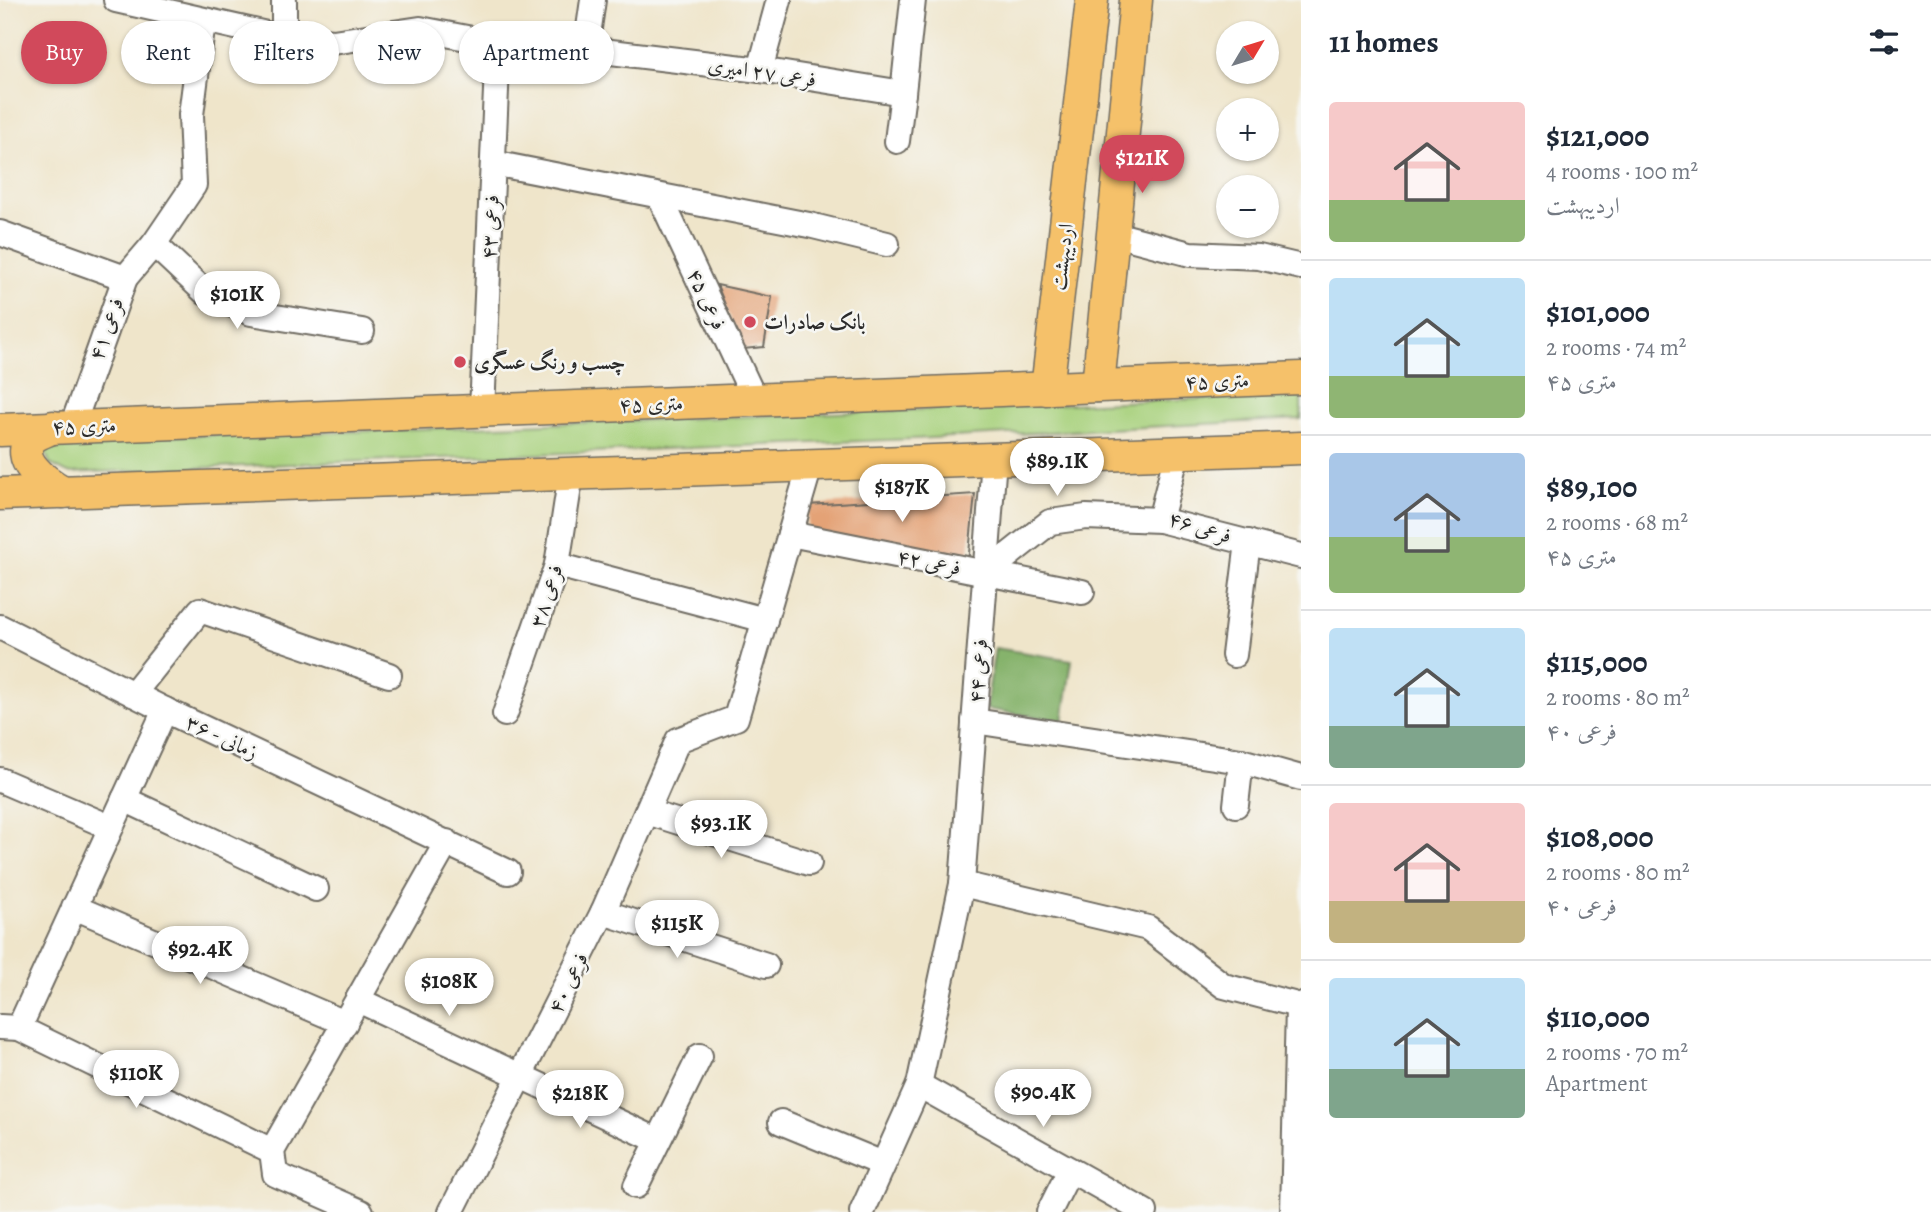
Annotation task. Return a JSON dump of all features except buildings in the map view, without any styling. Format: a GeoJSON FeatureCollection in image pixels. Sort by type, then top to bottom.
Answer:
{"type":"FeatureCollection","features":[{"type":"Feature","properties":{"kind":"main road","name":"اردیبهشت"},"geometry":{"type":"LineString","coordinates":[[1046,389],[1092,0]]}},
{"type":"Feature","properties":{"kind":"main road"},"geometry":{"type":"LineString","coordinates":[[1098,386],[1136,0]]}},
{"type":"Feature","properties":{"kind":"main road"},"geometry":{"type":"LineString","coordinates":[[1054,326],[1104,330]]}},
{"type":"Feature","properties":{"kind":"main road","name":"۴۵ متری"},"geometry":{"type":"LineString","coordinates":[[0,429],[1301,378]]}},
{"type":"Feature","properties":{"kind":"main road"},"geometry":{"type":"LineString","coordinates":[[63,427],[33,437],[27,448],[30,467],[44,481],[63,492]]}},
{"type":"Feature","properties":{"kind":"main road"},"geometry":{"type":"LineString","coordinates":[[0,494],[1301,449]]}},
{"type":"Feature","properties":{"kind":"street","name":"فرعی ۲۷ امیری"},"geometry":{"type":"LineString","coordinates":[[116,0],[199,21]]}},
{"type":"Feature","properties":{"kind":"street"},"geometry":{"type":"LineString","coordinates":[[284,0],[284,21]]}},
{"type":"Feature","properties":{"kind":"street"},"geometry":{"type":"LineString","coordinates":[[590,21],[593,0]]}},
{"type":"Feature","properties":{"kind":"street"},"geometry":{"type":"LineString","coordinates":[[760,70],[779,0]]}},
{"type":"Feature","properties":{"kind":"street"},"geometry":{"type":"LineString","coordinates":[[897,141],[913,0]]}},
{"type":"Feature","properties":{"kind":"street","name":"فرعی ۲۷ امیری"},"geometry":{"type":"LineString","coordinates":[[339,41],[420,29],[459,36]]}},
{"type":"Feature","properties":{"kind":"street","name":"فرعی ۲۷ امیری"},"geometry":{"type":"LineString","coordinates":[[614,52],[760,70],[903,93]]}},
{"type":"Feature","properties":{"kind":"street"},"geometry":{"type":"LineString","coordinates":[[125,278],[154,244],[194,185],[191,115],[195,84]]}},
{"type":"Feature","properties":{"kind":"street","name":"فرعی ۴۳"},"geometry":{"type":"LineString","coordinates":[[482,411],[496,84]]}},
{"type":"Feature","properties":{"kind":"street"},"geometry":{"type":"LineString","coordinates":[[493,163],[809,225],[887,244]]}},
{"type":"Feature","properties":{"kind":"street","name":"فرعی ۴۵"},"geometry":{"type":"LineString","coordinates":[[660,197],[755,400]]}},
{"type":"Feature","properties":{"kind":"street","name":"فرعی ۴۱"},"geometry":{"type":"LineString","coordinates":[[0,233],[125,278],[63,427]]}},
{"type":"Feature","properties":{"kind":"street"},"geometry":{"type":"LineString","coordinates":[[1111,233],[1190,254],[1259,257],[1301,267]]}},
{"type":"Feature","properties":{"kind":"street"},"geometry":{"type":"LineString","coordinates":[[154,244],[206,293],[251,313],[362,331]]}},
{"type":"Feature","properties":{"kind":"street","name":"فرعی ۴۶"},"geometry":{"type":"LineString","coordinates":[[1177,453],[1160,520],[1301,556]]}},
{"type":"Feature","properties":{"kind":"street","name":"فرعی ۴۴"},"geometry":{"type":"LineString","coordinates":[[862,1212],[919,1085],[962,884],[994,459]]}},
{"type":"Feature","properties":{"kind":"street","name":"فرعی ۴۰"},"geometry":{"type":"LineString","coordinates":[[451,1212],[603,912],[678,740],[736,718],[810,466]]}},
{"type":"Feature","properties":{"kind":"street","name":"فرعی ۳۸"},"geometry":{"type":"LineString","coordinates":[[505,714],[557,565],[571,474]]}},
{"type":"Feature","properties":{"kind":"street"},"geometry":{"type":"LineString","coordinates":[[986,573],[1050,522],[1086,517],[1160,520]]}},
{"type":"Feature","properties":{"kind":"street","name":"فرعی ۴۲"},"geometry":{"type":"LineString","coordinates":[[790,534],[1082,592]]}},
{"type":"Feature","properties":{"kind":"street"},"geometry":{"type":"LineString","coordinates":[[1234,656],[1248,542]]}},
{"type":"Feature","properties":{"kind":"street"},"geometry":{"type":"LineString","coordinates":[[557,565],[765,620]]}},
{"type":"Feature","properties":{"kind":"street"},"geometry":{"type":"LineString","coordinates":[[133,694],[200,610],[389,675]]}},
{"type":"Feature","properties":{"kind":"street","name":"۳۶ - زمانی"},"geometry":{"type":"LineString","coordinates":[[0,627],[165,710],[508,872]]}},
{"type":"Feature","properties":{"kind":"street"},"geometry":{"type":"LineString","coordinates":[[165,710],[74,907],[10,1028],[272,1151]]}},
{"type":"Feature","properties":{"kind":"street"},"geometry":{"type":"LineString","coordinates":[[974,721],[1241,761],[1301,778]]}},
{"type":"Feature","properties":{"kind":"street"},"geometry":{"type":"LineString","coordinates":[[1236,805],[1241,761]]}},
{"type":"Feature","properties":{"kind":"street"},"geometry":{"type":"LineString","coordinates":[[0,780],[110,827]]}},
{"type":"Feature","properties":{"kind":"street"},"geometry":{"type":"LineString","coordinates":[[124,799],[316,889]]}},
{"type":"Feature","properties":{"kind":"street"},"geometry":{"type":"LineString","coordinates":[[647,812],[809,863]]}},
{"type":"Feature","properties":{"kind":"street"},"geometry":{"type":"LineString","coordinates":[[361,1212],[275,1174],[272,1151],[447,842]]}},
{"type":"Feature","properties":{"kind":"street"},"geometry":{"type":"LineString","coordinates":[[962,884],[1148,928],[1224,986],[1300,1006],[1293,1212]]}},
{"type":"Feature","properties":{"kind":"street"},"geometry":{"type":"LineString","coordinates":[[74,907],[345,1023]]}},
{"type":"Feature","properties":{"kind":"street"},"geometry":{"type":"LineString","coordinates":[[603,912],[766,965]]}},
{"type":"Feature","properties":{"kind":"street"},"geometry":{"type":"LineString","coordinates":[[358,1000],[657,1140]]}},
{"type":"Feature","properties":{"kind":"street"},"geometry":{"type":"LineString","coordinates":[[636,1186],[700,1056]]}},
{"type":"Feature","properties":{"kind":"street"},"geometry":{"type":"LineString","coordinates":[[919,1085],[1145,1212]]}},
{"type":"Feature","properties":{"kind":"street"},"geometry":{"type":"LineString","coordinates":[[781,1122],[883,1164]]}},
{"type":"Feature","properties":{"kind":"street"},"geometry":{"type":"LineString","coordinates":[[1049,1212],[1070,1170]]}},
{"type":"Feature","properties":{"kind":"green space"},"geometry":{"type":"Polygon","coordinates":[[[1301,395],[1301,419],[913,439],[68,473],[50,464],[45,451],[60,437],[291,434],[1301,395]]]}},
{"type":"Feature","properties":{"kind":"green space"},"geometry":{"type":"Polygon","coordinates":[[[995,648],[1072,660],[1063,721],[986,709],[995,648]]]}},
{"type":"Feature","properties":{"kind":"place","name":"بانک صادرات"},"geometry":{"type":"Point","coordinates":[750,322]}},
{"type":"Feature","properties":{"kind":"place","name":"چسب و رنگ عسگری"},"geometry":{"type":"Point","coordinates":[460,362]}}]}
